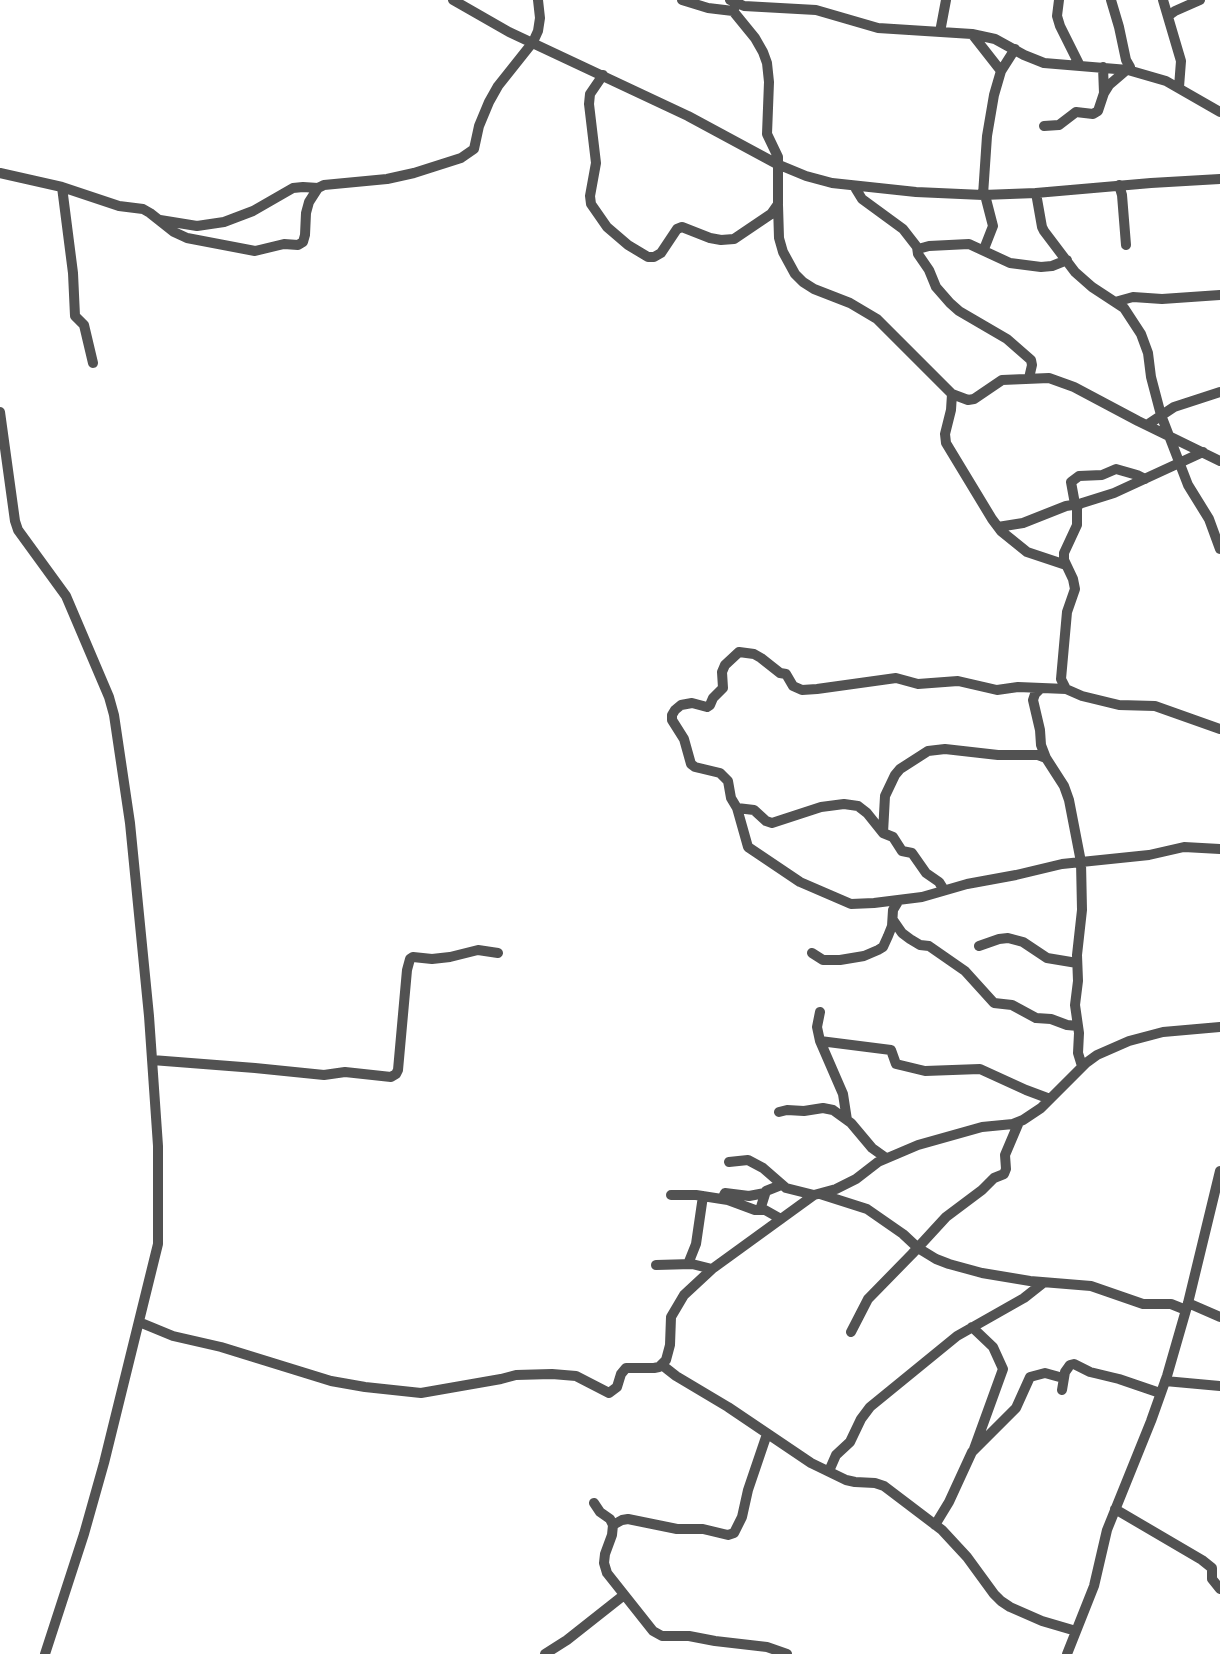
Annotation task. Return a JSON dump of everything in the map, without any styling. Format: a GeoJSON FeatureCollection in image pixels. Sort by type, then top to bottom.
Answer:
{"type":"FeatureCollection","features":[{"type":"Feature","properties":{"kind":"street"},"geometry":{"type":"LineString","coordinates":[[453,0],[509,32],[688,116],[777,164],[806,176],[832,183],[916,192],[984,195],[1036,193],[1119,185],[1220,179]]}},
{"type":"Feature","properties":{"kind":"street"},"geometry":{"type":"LineString","coordinates":[[160,220],[197,226],[224,222],[253,211],[292,188],[318,188],[324,185],[352,181],[398,177],[432,168],[468,154],[474,149],[479,126],[495,91],[520,56],[533,42],[538,31],[540,18],[538,0]]}},
{"type":"Feature","properties":{"kind":"street"},"geometry":{"type":"LineString","coordinates":[[682,0],[708,8],[772,3],[817,5],[878,28],[972,34],[995,39],[1044,63],[1059,66],[1103,67],[1128,70],[1166,81],[1179,87],[1220,112]]}},
{"type":"Feature","properties":{"kind":"street"},"geometry":{"type":"LineString","coordinates":[[940,32],[946,0]]}},
{"type":"Feature","properties":{"kind":"street"},"geometry":{"type":"LineString","coordinates":[[1059,0],[1057,16],[1060,26],[1080,66]]}},
{"type":"Feature","properties":{"kind":"street"},"geometry":{"type":"LineString","coordinates":[[1104,93],[1109,85],[1128,70],[1130,66],[1126,60],[1111,0]]}},
{"type":"Feature","properties":{"kind":"street"},"geometry":{"type":"LineString","coordinates":[[1163,0],[1181,61],[1179,87]]}},
{"type":"Feature","properties":{"kind":"street"},"geometry":{"type":"LineString","coordinates":[[1168,16],[1200,0]]}},
{"type":"Feature","properties":{"kind":"street"},"geometry":{"type":"LineString","coordinates":[[733,5],[755,38],[763,52],[767,64],[769,82],[767,134],[776,153],[779,238],[783,252],[794,274],[814,289],[850,303],[877,319],[952,394],[968,400],[974,399],[1002,380],[1050,378],[1069,385],[1147,426],[1220,461]]}},
{"type":"Feature","properties":{"kind":"street"},"geometry":{"type":"LineString","coordinates":[[972,34],[1001,71]]}},
{"type":"Feature","properties":{"kind":"street"},"geometry":{"type":"LineString","coordinates":[[984,250],[993,222],[984,195],[989,116],[1001,71],[1015,49]]}},
{"type":"Feature","properties":{"kind":"street"},"geometry":{"type":"LineString","coordinates":[[1044,126],[1059,125],[1076,112],[1093,114],[1098,111],[1102,104],[1104,93],[1103,67]]}},
{"type":"Feature","properties":{"kind":"street"},"geometry":{"type":"LineString","coordinates":[[603,75],[590,94],[589,104],[596,163],[590,196],[591,204],[596,213],[616,235],[628,245],[648,257],[654,257],[661,253],[677,229],[682,227],[710,238],[720,240],[734,238],[771,214],[778,204]]}},
{"type":"Feature","properties":{"kind":"street"},"geometry":{"type":"LineString","coordinates":[[0,173],[62,187],[119,206],[143,209],[181,236],[255,251],[284,244],[298,245],[302,242],[305,234],[306,213],[309,202],[318,188]]}},
{"type":"Feature","properties":{"kind":"street"},"geometry":{"type":"LineString","coordinates":[[1119,185],[1122,195],[1126,245]]}},
{"type":"Feature","properties":{"kind":"street"},"geometry":{"type":"LineString","coordinates":[[854,186],[862,199],[903,228],[918,249],[918,254],[929,270],[936,287],[950,303],[959,311],[1007,339],[1031,360],[1032,365],[1029,378]]}},
{"type":"Feature","properties":{"kind":"street"},"geometry":{"type":"LineString","coordinates":[[62,187],[72,273],[75,316],[84,325],[93,363]]}},
{"type":"Feature","properties":{"kind":"street"},"geometry":{"type":"LineString","coordinates":[[1036,193],[1042,227],[1067,260],[1092,287],[1124,308],[1131,316],[1146,346],[1152,384],[1161,416],[1190,490],[1209,519],[1220,548]]}},
{"type":"Feature","properties":{"kind":"street"},"geometry":{"type":"LineString","coordinates":[[918,249],[929,246],[965,243],[984,250],[1010,263],[1030,266],[1052,266],[1067,260]]}},
{"type":"Feature","properties":{"kind":"street"},"geometry":{"type":"LineString","coordinates":[[1115,302],[1133,297],[1162,299],[1220,294]]}},
{"type":"Feature","properties":{"kind":"street"},"geometry":{"type":"LineString","coordinates":[[1147,426],[1174,407],[1220,392]]}},
{"type":"Feature","properties":{"kind":"street"},"geometry":{"type":"LineString","coordinates":[[952,394],[951,410],[945,434],[946,443],[998,527],[1012,542],[1027,552],[1066,565]]}},
{"type":"Feature","properties":{"kind":"street"},"geometry":{"type":"LineString","coordinates":[[0,412],[15,521],[22,535],[66,596],[109,697],[114,715],[130,823],[152,1060],[158,1146],[158,1244],[116,1415],[84,1534],[45,1654]]}},
{"type":"Feature","properties":{"kind":"street"},"geometry":{"type":"LineString","coordinates":[[998,527],[1034,519],[1114,493],[1203,452]]}},
{"type":"Feature","properties":{"kind":"street"},"geometry":{"type":"LineString","coordinates":[[1066,689],[1061,679],[1062,650],[1067,612],[1074,589],[1073,579],[1066,565],[1064,553],[1077,525],[1077,504],[1071,482],[1079,476],[1102,475],[1116,469],[1137,475],[1145,480]]}},
{"type":"Feature","properties":{"kind":"street"},"geometry":{"type":"LineString","coordinates":[[1220,728],[1204,724],[1155,706],[1119,705],[1082,696],[1066,689],[1018,687],[997,690],[958,681],[918,684],[896,678],[802,690],[793,686],[786,674],[780,673],[761,658],[754,654],[739,652],[725,665],[722,672],[723,688],[713,698],[710,705],[707,707],[692,703],[681,705],[672,715],[672,720],[684,739],[691,764],[695,767],[720,772],[728,781],[731,798],[737,808],[748,847],[800,882],[851,904],[922,897],[944,890],[1016,875],[1050,866],[1149,855],[1184,847],[1220,849]]}},
{"type":"Feature","properties":{"kind":"street"},"geometry":{"type":"LineString","coordinates":[[1041,688],[1035,696],[1034,704],[1040,730],[1041,745],[1046,758],[1061,780],[1069,800],[1081,862],[1082,910],[1077,963],[1078,981],[1075,1005],[1078,1026],[1078,1053],[1082,1066]]}},
{"type":"Feature","properties":{"kind":"street"},"geometry":{"type":"LineString","coordinates":[[883,833],[885,796],[895,776],[900,769],[928,751],[945,749],[998,755],[1038,755],[1046,758]]}},
{"type":"Feature","properties":{"kind":"street"},"geometry":{"type":"LineString","coordinates":[[737,808],[754,810],[766,821],[772,823],[821,807],[844,804],[858,806],[867,813],[883,833],[893,837],[902,851],[912,853],[926,873],[940,882],[944,890]]}},
{"type":"Feature","properties":{"kind":"street"},"geometry":{"type":"LineString","coordinates":[[812,953],[826,960],[840,960],[864,956],[883,946],[893,920],[893,910],[899,900]]}},
{"type":"Feature","properties":{"kind":"street"},"geometry":{"type":"LineString","coordinates":[[893,920],[902,933],[910,939],[920,945],[929,946],[965,971],[994,1002],[1012,1004],[1036,1018],[1051,1019],[1067,1025],[1078,1026]]}},
{"type":"Feature","properties":{"kind":"street"},"geometry":{"type":"LineString","coordinates":[[979,946],[999,938],[1008,938],[1023,942],[1047,958],[1077,963]]}},
{"type":"Feature","properties":{"kind":"street"},"geometry":{"type":"LineString","coordinates":[[152,1060],[248,1067],[324,1075],[345,1072],[391,1077],[396,1074],[398,1070],[406,976],[410,958],[432,959],[450,957],[478,950],[498,953]]}},
{"type":"Feature","properties":{"kind":"street"},"geometry":{"type":"LineString","coordinates":[[820,1012],[817,1027],[820,1041],[843,1094],[847,1120]]}},
{"type":"Feature","properties":{"kind":"street"},"geometry":{"type":"LineString","coordinates":[[139,1322],[173,1336],[221,1347],[331,1381],[365,1387],[421,1393],[516,1375],[532,1374],[576,1376],[610,1393],[617,1387],[621,1374],[626,1368],[648,1368],[662,1365],[666,1360],[668,1354],[671,1317],[674,1309],[684,1295],[712,1269],[817,1194],[856,1179],[886,1158],[918,1144],[982,1127],[1019,1122],[1031,1116],[1082,1066],[1097,1055],[1129,1041],[1163,1032],[1220,1027]]}},
{"type":"Feature","properties":{"kind":"street"},"geometry":{"type":"LineString","coordinates":[[820,1041],[891,1050],[896,1064],[925,1072],[980,1069],[1050,1099]]}},
{"type":"Feature","properties":{"kind":"street"},"geometry":{"type":"LineString","coordinates":[[779,1112],[788,1110],[804,1111],[828,1108],[847,1120],[872,1148],[886,1158]]}},
{"type":"Feature","properties":{"kind":"street"},"geometry":{"type":"LineString","coordinates":[[851,1332],[868,1299],[953,1210],[982,1190],[994,1178],[1004,1174],[1006,1170],[1005,1155],[1019,1122]]}},
{"type":"Feature","properties":{"kind":"street"},"geometry":{"type":"LineString","coordinates":[[728,1162],[748,1160],[763,1168],[781,1185],[795,1192],[817,1194],[867,1209],[904,1234],[918,1248],[936,1259],[949,1264],[989,1274],[1043,1283],[1091,1286],[1143,1304],[1171,1304],[1187,1307],[1220,1317]]}},
{"type":"Feature","properties":{"kind":"street"},"geometry":{"type":"LineString","coordinates":[[1067,1654],[1094,1586],[1107,1530],[1151,1421],[1165,1381],[1187,1307],[1220,1171]]}},
{"type":"Feature","properties":{"kind":"street"},"geometry":{"type":"LineString","coordinates":[[722,1199],[725,1193],[749,1196],[765,1193],[771,1188],[781,1185]]}},
{"type":"Feature","properties":{"kind":"street"},"geometry":{"type":"LineString","coordinates":[[760,1210],[765,1193]]}},
{"type":"Feature","properties":{"kind":"street"},"geometry":{"type":"LineString","coordinates":[[671,1195],[703,1196],[722,1199],[755,1210],[771,1213],[781,1219]]}},
{"type":"Feature","properties":{"kind":"street"},"geometry":{"type":"LineString","coordinates":[[688,1264],[696,1244],[703,1196]]}},
{"type":"Feature","properties":{"kind":"street"},"geometry":{"type":"LineString","coordinates":[[656,1265],[688,1264],[712,1269]]}},
{"type":"Feature","properties":{"kind":"street"},"geometry":{"type":"LineString","coordinates":[[829,1472],[836,1455],[850,1442],[861,1419],[870,1407],[957,1336],[972,1326],[1024,1298],[1043,1283]]}},
{"type":"Feature","properties":{"kind":"street"},"geometry":{"type":"LineString","coordinates":[[935,1525],[974,1449],[1003,1369],[993,1347],[972,1326]]}},
{"type":"Feature","properties":{"kind":"street"},"geometry":{"type":"LineString","coordinates":[[1062,1390],[1063,1378],[1067,1368],[1074,1364],[1090,1372],[1119,1379],[1160,1393]]}},
{"type":"Feature","properties":{"kind":"street"},"geometry":{"type":"LineString","coordinates":[[662,1365],[676,1376],[728,1407],[812,1463],[850,1481],[875,1482],[884,1486],[935,1525],[967,1557],[982,1579],[1001,1601],[1010,1607],[1042,1621],[1076,1631]]}},
{"type":"Feature","properties":{"kind":"street"},"geometry":{"type":"LineString","coordinates":[[974,1449],[999,1427],[1016,1408],[1030,1377],[1045,1373],[1063,1378]]}},
{"type":"Feature","properties":{"kind":"street"},"geometry":{"type":"LineString","coordinates":[[1165,1381],[1220,1386]]}},
{"type":"Feature","properties":{"kind":"street"},"geometry":{"type":"LineString","coordinates":[[613,1525],[628,1519],[677,1529],[703,1529],[728,1535],[734,1533],[742,1517],[748,1490],[767,1434]]}},
{"type":"Feature","properties":{"kind":"street"},"geometry":{"type":"LineString","coordinates":[[594,1503],[600,1512],[610,1518],[613,1525],[612,1535],[605,1554],[605,1569],[653,1631],[662,1636],[689,1636],[715,1641],[767,1647],[787,1654]]}},
{"type":"Feature","properties":{"kind":"street"},"geometry":{"type":"LineString","coordinates":[[1115,1509],[1202,1560],[1212,1568],[1212,1579],[1220,1589]]}},
{"type":"Feature","properties":{"kind":"street"},"geometry":{"type":"LineString","coordinates":[[545,1654],[567,1640],[624,1595]]}}]}
